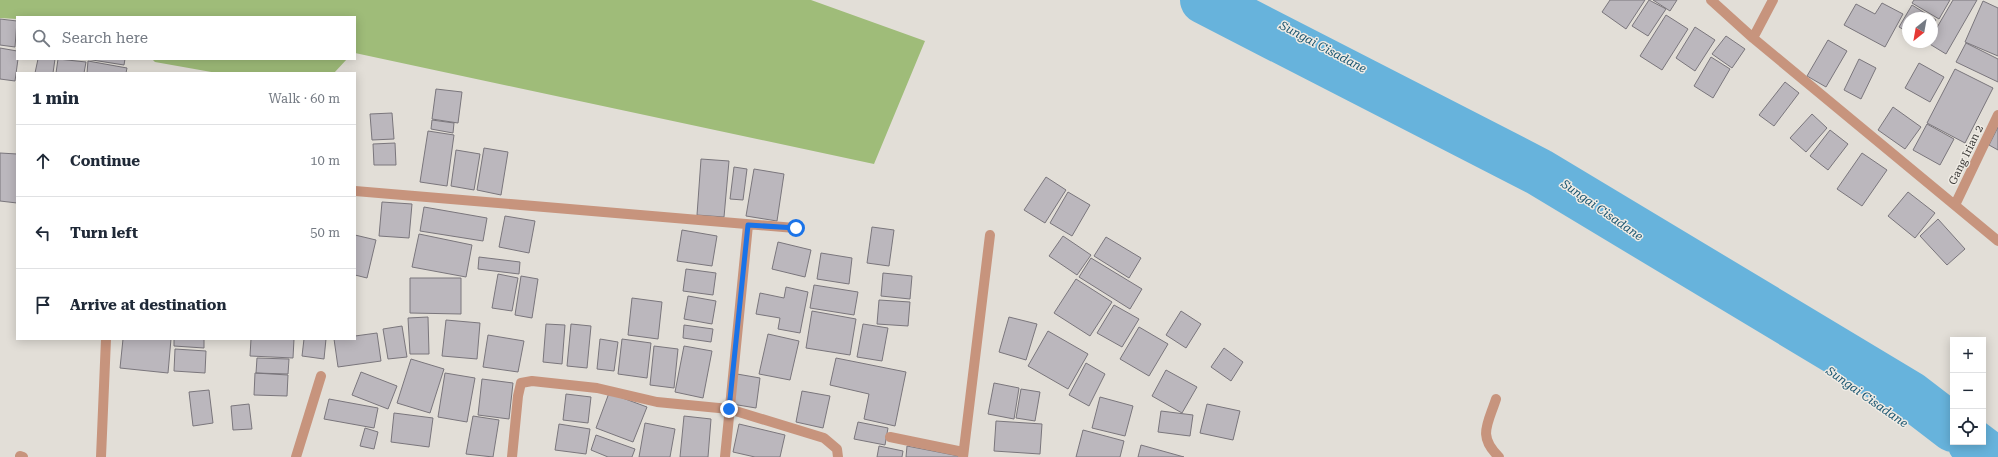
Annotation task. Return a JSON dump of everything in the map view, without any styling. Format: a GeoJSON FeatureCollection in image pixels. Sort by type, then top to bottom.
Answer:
{"type":"FeatureCollection","features":[{"type":"Feature","properties":{"kind":"street"},"geometry":{"type":"LineString","coordinates":[[1711,0],[1753,38],[1998,241]]}},
{"type":"Feature","properties":{"kind":"street"},"geometry":{"type":"LineString","coordinates":[[1753,38],[1773,0]]}},
{"type":"Feature","properties":{"kind":"street","name":"Gang Irian 2"},"geometry":{"type":"LineString","coordinates":[[1955,205],[1998,115]]}},
{"type":"Feature","properties":{"kind":"street"},"geometry":{"type":"LineString","coordinates":[[356,191],[796,228]]}},
{"type":"Feature","properties":{"kind":"street"},"geometry":{"type":"LineString","coordinates":[[726,457],[729,409],[748,225]]}},
{"type":"Feature","properties":{"kind":"street"},"geometry":{"type":"LineString","coordinates":[[890,437],[963,455],[990,235]]}},
{"type":"Feature","properties":{"kind":"street"},"geometry":{"type":"LineString","coordinates":[[101,457],[106,340]]}},
{"type":"Feature","properties":{"kind":"street"},"geometry":{"type":"LineString","coordinates":[[296,457],[321,376]]}},
{"type":"Feature","properties":{"kind":"street"},"geometry":{"type":"LineString","coordinates":[[512,457],[518,396],[521,383],[532,381],[597,388],[657,402],[729,409],[824,438],[837,449],[838,457]]}},
{"type":"Feature","properties":{"kind":"street"},"geometry":{"type":"LineString","coordinates":[[1496,399],[1485,432],[1486,444],[1499,457]]}},
{"type":"Feature","properties":{"kind":"green space"},"geometry":{"type":"Polygon","coordinates":[[[0,0],[811,0],[925,41],[874,164],[356,53],[356,16],[16,16],[16,19],[0,18],[0,0]]]}},
{"type":"Feature","properties":{"kind":"green space"},"geometry":{"type":"Polygon","coordinates":[[[153,60],[346,60],[335,72],[211,72],[155,62],[153,60]]]}},
{"type":"Feature","properties":{"kind":"building"},"geometry":{"type":"Polygon","coordinates":[[[1610,0],[1645,0],[1626,29],[1602,12],[1610,0]]]}},
{"type":"Feature","properties":{"kind":"building"},"geometry":{"type":"Polygon","coordinates":[[[1649,0],[1666,9],[1648,36],[1632,26],[1649,0]]]}},
{"type":"Feature","properties":{"kind":"building"},"geometry":{"type":"Polygon","coordinates":[[[1653,0],[1677,0],[1670,11],[1653,0]]]}},
{"type":"Feature","properties":{"kind":"building"},"geometry":{"type":"Polygon","coordinates":[[[1914,0],[1950,0],[1939,19],[1938,12],[1927,12],[1912,3],[1914,0]]]}},
{"type":"Feature","properties":{"kind":"building"},"geometry":{"type":"Polygon","coordinates":[[[1953,0],[1977,0],[1946,54],[1936,48],[1938,48],[1938,26],[1953,0]]]}},
{"type":"Feature","properties":{"kind":"building"},"geometry":{"type":"Polygon","coordinates":[[[1983,1],[1998,8],[1998,56],[1965,42],[1983,1]]]}},
{"type":"Feature","properties":{"kind":"building"},"geometry":{"type":"Polygon","coordinates":[[[1882,3],[1902,13],[1885,47],[1844,25],[1856,4],[1875,14],[1882,3]]]}},
{"type":"Feature","properties":{"kind":"building"},"geometry":{"type":"Polygon","coordinates":[[[1912,5],[1923,12],[1908,12],[1912,5]]]}},
{"type":"Feature","properties":{"kind":"building"},"geometry":{"type":"Polygon","coordinates":[[[1666,15],[1688,29],[1662,70],[1640,56],[1666,15]]]}},
{"type":"Feature","properties":{"kind":"building"},"geometry":{"type":"Polygon","coordinates":[[[0,19],[16,21],[15,47],[0,45],[0,19]]]}},
{"type":"Feature","properties":{"kind":"building"},"geometry":{"type":"Polygon","coordinates":[[[1902,22],[1902,29],[1899,27],[1902,22]]]}},
{"type":"Feature","properties":{"kind":"building"},"geometry":{"type":"Polygon","coordinates":[[[1695,27],[1715,40],[1695,71],[1676,58],[1695,27]]]}},
{"type":"Feature","properties":{"kind":"building"},"geometry":{"type":"Polygon","coordinates":[[[1726,36],[1745,49],[1732,68],[1712,54],[1726,36]]]}},
{"type":"Feature","properties":{"kind":"building"},"geometry":{"type":"Polygon","coordinates":[[[1828,40],[1847,51],[1826,87],[1807,76],[1828,40]]]}},
{"type":"Feature","properties":{"kind":"building"},"geometry":{"type":"Polygon","coordinates":[[[1966,43],[1998,59],[1998,82],[1956,62],[1966,43]]]}},
{"type":"Feature","properties":{"kind":"building"},"geometry":{"type":"Polygon","coordinates":[[[0,48],[16,51],[16,60],[18,60],[15,81],[0,79],[0,48]]]}},
{"type":"Feature","properties":{"kind":"building"},"geometry":{"type":"Polygon","coordinates":[[[1711,57],[1730,69],[1713,98],[1694,86],[1711,57]]]}},
{"type":"Feature","properties":{"kind":"building"},"geometry":{"type":"Polygon","coordinates":[[[1859,59],[1876,68],[1861,99],[1844,90],[1859,59]]]}},
{"type":"Feature","properties":{"kind":"building"},"geometry":{"type":"Polygon","coordinates":[[[38,60],[55,60],[53,72],[35,72],[38,60]]]}},
{"type":"Feature","properties":{"kind":"building"},"geometry":{"type":"Polygon","coordinates":[[[58,60],[86,62],[84,72],[56,72],[58,60]]]}},
{"type":"Feature","properties":{"kind":"building"},"geometry":{"type":"Polygon","coordinates":[[[92,60],[125,60],[124,65],[92,60]]]}},
{"type":"Feature","properties":{"kind":"building"},"geometry":{"type":"Polygon","coordinates":[[[88,61],[127,68],[126,72],[87,72],[88,61]]]}},
{"type":"Feature","properties":{"kind":"building"},"geometry":{"type":"Polygon","coordinates":[[[1919,63],[1944,77],[1930,102],[1905,88],[1919,63]]]}},
{"type":"Feature","properties":{"kind":"building"},"geometry":{"type":"Polygon","coordinates":[[[1955,69],[1993,88],[1965,143],[1927,123],[1955,69]]]}},
{"type":"Feature","properties":{"kind":"building"},"geometry":{"type":"Polygon","coordinates":[[[1785,82],[1799,93],[1774,126],[1759,115],[1785,82]]]}},
{"type":"Feature","properties":{"kind":"building"},"geometry":{"type":"Polygon","coordinates":[[[436,89],[462,92],[458,123],[432,119],[436,89]]]}},
{"type":"Feature","properties":{"kind":"building"},"geometry":{"type":"Polygon","coordinates":[[[1893,107],[1921,127],[1905,149],[1878,130],[1893,107]]]}},
{"type":"Feature","properties":{"kind":"building"},"geometry":{"type":"Polygon","coordinates":[[[392,113],[394,139],[372,140],[370,114],[392,113]]]}},
{"type":"Feature","properties":{"kind":"building"},"geometry":{"type":"Polygon","coordinates":[[[1812,114],[1827,128],[1806,152],[1790,138],[1812,114]]]}},
{"type":"Feature","properties":{"kind":"building"},"geometry":{"type":"Polygon","coordinates":[[[432,120],[454,123],[453,133],[431,129],[432,120]]]}},
{"type":"Feature","properties":{"kind":"building"},"geometry":{"type":"Polygon","coordinates":[[[1927,124],[1954,139],[1940,165],[1913,150],[1927,124]]]}},
{"type":"Feature","properties":{"kind":"building"},"geometry":{"type":"Polygon","coordinates":[[[1998,127],[1998,150],[1989,145],[1998,127]]]}},
{"type":"Feature","properties":{"kind":"building"},"geometry":{"type":"Polygon","coordinates":[[[1830,130],[1848,144],[1828,170],[1810,156],[1830,130]]]}},
{"type":"Feature","properties":{"kind":"building"},"geometry":{"type":"Polygon","coordinates":[[[428,131],[454,135],[447,186],[420,182],[428,131]]]}},
{"type":"Feature","properties":{"kind":"building"},"geometry":{"type":"Polygon","coordinates":[[[395,143],[396,165],[374,165],[373,144],[395,143]]]}},
{"type":"Feature","properties":{"kind":"building"},"geometry":{"type":"Polygon","coordinates":[[[484,148],[508,152],[501,195],[477,190],[484,148]]]}},
{"type":"Feature","properties":{"kind":"building"},"geometry":{"type":"Polygon","coordinates":[[[456,150],[480,154],[474,190],[451,186],[456,150]]]}},
{"type":"Feature","properties":{"kind":"building"},"geometry":{"type":"Polygon","coordinates":[[[0,153],[16,154],[16,203],[0,201],[0,153]]]}},
{"type":"Feature","properties":{"kind":"building"},"geometry":{"type":"Polygon","coordinates":[[[1862,153],[1887,170],[1862,206],[1837,189],[1862,153]]]}},
{"type":"Feature","properties":{"kind":"building"},"geometry":{"type":"Polygon","coordinates":[[[701,159],[729,161],[724,217],[697,215],[701,159]]]}},
{"type":"Feature","properties":{"kind":"building"},"geometry":{"type":"Polygon","coordinates":[[[734,167],[747,169],[743,200],[730,199],[734,167]]]}},
{"type":"Feature","properties":{"kind":"building"},"geometry":{"type":"Polygon","coordinates":[[[754,169],[784,174],[777,221],[746,216],[754,169]]]}},
{"type":"Feature","properties":{"kind":"building"},"geometry":{"type":"Polygon","coordinates":[[[1046,177],[1066,190],[1045,223],[1024,210],[1046,177]]]}},
{"type":"Feature","properties":{"kind":"building"},"geometry":{"type":"Polygon","coordinates":[[[1068,192],[1090,205],[1072,236],[1050,223],[1068,192]]]}},
{"type":"Feature","properties":{"kind":"building"},"geometry":{"type":"Polygon","coordinates":[[[1908,192],[1935,213],[1915,238],[1888,216],[1908,192]]]}},
{"type":"Feature","properties":{"kind":"building"},"geometry":{"type":"Polygon","coordinates":[[[382,202],[412,204],[409,238],[379,236],[382,202]]]}},
{"type":"Feature","properties":{"kind":"building"},"geometry":{"type":"Polygon","coordinates":[[[424,207],[487,218],[483,241],[420,231],[424,207]]]}},
{"type":"Feature","properties":{"kind":"building"},"geometry":{"type":"Polygon","coordinates":[[[505,216],[535,221],[529,253],[499,247],[505,216]]]}},
{"type":"Feature","properties":{"kind":"building"},"geometry":{"type":"Polygon","coordinates":[[[1938,219],[1965,249],[1947,265],[1920,236],[1938,219]]]}},
{"type":"Feature","properties":{"kind":"building"},"geometry":{"type":"Polygon","coordinates":[[[872,227],[894,230],[889,266],[867,263],[872,227]]]}},
{"type":"Feature","properties":{"kind":"building"},"geometry":{"type":"Polygon","coordinates":[[[682,230],[717,236],[712,266],[677,261],[682,230]]]}},
{"type":"Feature","properties":{"kind":"building"},"geometry":{"type":"Polygon","coordinates":[[[419,234],[472,245],[466,277],[412,267],[419,234]]]}},
{"type":"Feature","properties":{"kind":"building"},"geometry":{"type":"Polygon","coordinates":[[[356,235],[376,240],[367,278],[356,275],[356,235]]]}},
{"type":"Feature","properties":{"kind":"building"},"geometry":{"type":"Polygon","coordinates":[[[1063,236],[1091,255],[1077,275],[1049,256],[1063,236]]]}},
{"type":"Feature","properties":{"kind":"building"},"geometry":{"type":"Polygon","coordinates":[[[1106,237],[1141,258],[1129,278],[1094,256],[1106,237]]]}},
{"type":"Feature","properties":{"kind":"building"},"geometry":{"type":"Polygon","coordinates":[[[778,242],[811,250],[805,277],[772,269],[778,242]]]}},
{"type":"Feature","properties":{"kind":"building"},"geometry":{"type":"Polygon","coordinates":[[[821,253],[852,258],[849,284],[817,279],[821,253]]]}},
{"type":"Feature","properties":{"kind":"building"},"geometry":{"type":"Polygon","coordinates":[[[479,257],[520,262],[519,274],[478,269],[479,257]]]}},
{"type":"Feature","properties":{"kind":"building"},"geometry":{"type":"Polygon","coordinates":[[[1091,258],[1142,289],[1130,309],[1079,277],[1091,258]]]}},
{"type":"Feature","properties":{"kind":"building"},"geometry":{"type":"Polygon","coordinates":[[[686,269],[716,273],[713,295],[683,291],[686,269]]]}},
{"type":"Feature","properties":{"kind":"building"},"geometry":{"type":"Polygon","coordinates":[[[883,273],[912,276],[910,299],[881,296],[883,273]]]}},
{"type":"Feature","properties":{"kind":"building"},"geometry":{"type":"Polygon","coordinates":[[[498,274],[518,278],[512,311],[492,308],[498,274]]]}},
{"type":"Feature","properties":{"kind":"building"},"geometry":{"type":"Polygon","coordinates":[[[521,276],[538,279],[532,318],[515,315],[521,276]]]}},
{"type":"Feature","properties":{"kind":"building"},"geometry":{"type":"Polygon","coordinates":[[[410,278],[461,278],[461,314],[410,313],[410,278]]]}},
{"type":"Feature","properties":{"kind":"building"},"geometry":{"type":"Polygon","coordinates":[[[1076,279],[1112,302],[1090,336],[1054,313],[1076,279]]]}},
{"type":"Feature","properties":{"kind":"building"},"geometry":{"type":"Polygon","coordinates":[[[814,285],[858,292],[854,315],[810,308],[814,285]]]}},
{"type":"Feature","properties":{"kind":"building"},"geometry":{"type":"Polygon","coordinates":[[[786,287],[808,292],[800,333],[778,329],[780,318],[756,314],[760,293],[784,298],[786,287]]]}},
{"type":"Feature","properties":{"kind":"building"},"geometry":{"type":"Polygon","coordinates":[[[688,296],[716,301],[712,324],[684,319],[688,296]]]}},
{"type":"Feature","properties":{"kind":"building"},"geometry":{"type":"Polygon","coordinates":[[[632,298],[662,302],[658,339],[628,335],[632,298]]]}},
{"type":"Feature","properties":{"kind":"building"},"geometry":{"type":"Polygon","coordinates":[[[879,300],[910,302],[908,326],[877,324],[879,300]]]}},
{"type":"Feature","properties":{"kind":"building"},"geometry":{"type":"Polygon","coordinates":[[[1114,305],[1139,319],[1122,347],[1097,333],[1114,305]]]}},
{"type":"Feature","properties":{"kind":"building"},"geometry":{"type":"Polygon","coordinates":[[[812,311],[856,319],[850,355],[806,348],[812,311]]]}},
{"type":"Feature","properties":{"kind":"building"},"geometry":{"type":"Polygon","coordinates":[[[1181,311],[1201,324],[1186,348],[1166,335],[1181,311]]]}},
{"type":"Feature","properties":{"kind":"building"},"geometry":{"type":"Polygon","coordinates":[[[428,317],[429,354],[410,354],[408,318],[428,317]]]}},
{"type":"Feature","properties":{"kind":"building"},"geometry":{"type":"Polygon","coordinates":[[[1009,317],[1037,324],[1026,360],[999,352],[1009,317]]]}},
{"type":"Feature","properties":{"kind":"building"},"geometry":{"type":"Polygon","coordinates":[[[446,320],[480,323],[477,359],[442,356],[446,320]]]}},
{"type":"Feature","properties":{"kind":"building"},"geometry":{"type":"Polygon","coordinates":[[[546,324],[565,325],[562,364],[543,362],[546,324]]]}},
{"type":"Feature","properties":{"kind":"building"},"geometry":{"type":"Polygon","coordinates":[[[571,324],[591,326],[587,368],[567,366],[571,324]]]}},
{"type":"Feature","properties":{"kind":"building"},"geometry":{"type":"Polygon","coordinates":[[[863,324],[888,328],[882,361],[857,357],[863,324]]]}},
{"type":"Feature","properties":{"kind":"building"},"geometry":{"type":"Polygon","coordinates":[[[684,325],[713,329],[711,342],[683,338],[684,325]]]}},
{"type":"Feature","properties":{"kind":"building"},"geometry":{"type":"Polygon","coordinates":[[[402,326],[407,357],[388,359],[383,329],[402,326]]]}},
{"type":"Feature","properties":{"kind":"building"},"geometry":{"type":"Polygon","coordinates":[[[1139,327],[1168,344],[1149,376],[1120,359],[1139,327]]]}},
{"type":"Feature","properties":{"kind":"building"},"geometry":{"type":"Polygon","coordinates":[[[1048,331],[1088,354],[1068,389],[1028,366],[1048,331]]]}},
{"type":"Feature","properties":{"kind":"building"},"geometry":{"type":"Polygon","coordinates":[[[377,333],[381,361],[338,367],[334,340],[356,340],[356,336],[377,333]]]}},
{"type":"Feature","properties":{"kind":"building"},"geometry":{"type":"Polygon","coordinates":[[[768,334],[799,341],[790,380],[759,374],[768,334]]]}},
{"type":"Feature","properties":{"kind":"building"},"geometry":{"type":"Polygon","coordinates":[[[488,335],[524,341],[518,372],[483,367],[488,335]]]}},
{"type":"Feature","properties":{"kind":"building"},"geometry":{"type":"Polygon","coordinates":[[[600,339],[618,342],[614,371],[597,369],[600,339]]]}},
{"type":"Feature","properties":{"kind":"building"},"geometry":{"type":"Polygon","coordinates":[[[622,339],[651,343],[647,378],[618,374],[622,339]]]}},
{"type":"Feature","properties":{"kind":"building"},"geometry":{"type":"Polygon","coordinates":[[[123,340],[171,340],[168,373],[120,368],[123,340]]]}},
{"type":"Feature","properties":{"kind":"building"},"geometry":{"type":"Polygon","coordinates":[[[174,340],[204,340],[204,348],[174,346],[174,340]]]}},
{"type":"Feature","properties":{"kind":"building"},"geometry":{"type":"Polygon","coordinates":[[[251,340],[294,340],[293,358],[250,356],[251,340]]]}},
{"type":"Feature","properties":{"kind":"building"},"geometry":{"type":"Polygon","coordinates":[[[304,340],[326,340],[324,359],[302,356],[304,340]]]}},
{"type":"Feature","properties":{"kind":"building"},"geometry":{"type":"Polygon","coordinates":[[[654,346],[678,349],[674,388],[650,385],[654,346]]]}},
{"type":"Feature","properties":{"kind":"building"},"geometry":{"type":"Polygon","coordinates":[[[684,346],[712,351],[703,398],[675,392],[684,346]]]}},
{"type":"Feature","properties":{"kind":"building"},"geometry":{"type":"Polygon","coordinates":[[[1224,348],[1243,362],[1231,381],[1211,367],[1224,348]]]}},
{"type":"Feature","properties":{"kind":"building"},"geometry":{"type":"Polygon","coordinates":[[[175,349],[206,351],[205,373],[174,371],[175,349]]]}},
{"type":"Feature","properties":{"kind":"building"},"geometry":{"type":"Polygon","coordinates":[[[257,358],[289,359],[288,374],[256,373],[257,358]]]}},
{"type":"Feature","properties":{"kind":"building"},"geometry":{"type":"Polygon","coordinates":[[[836,358],[906,372],[895,426],[864,419],[869,394],[830,385],[836,358]]]}},
{"type":"Feature","properties":{"kind":"building"},"geometry":{"type":"Polygon","coordinates":[[[411,359],[444,369],[430,413],[397,403],[411,359]]]}},
{"type":"Feature","properties":{"kind":"building"},"geometry":{"type":"Polygon","coordinates":[[[1086,363],[1105,374],[1089,406],[1069,395],[1086,363]]]}},
{"type":"Feature","properties":{"kind":"building"},"geometry":{"type":"Polygon","coordinates":[[[1166,370],[1197,387],[1182,413],[1152,396],[1166,370]]]}},
{"type":"Feature","properties":{"kind":"building"},"geometry":{"type":"Polygon","coordinates":[[[361,372],[397,386],[388,409],[352,395],[361,372]]]}},
{"type":"Feature","properties":{"kind":"building"},"geometry":{"type":"Polygon","coordinates":[[[255,373],[288,375],[287,396],[254,395],[255,373]]]}},
{"type":"Feature","properties":{"kind":"building"},"geometry":{"type":"Polygon","coordinates":[[[445,373],[475,378],[467,422],[438,417],[445,373]]]}},
{"type":"Feature","properties":{"kind":"building"},"geometry":{"type":"Polygon","coordinates":[[[737,374],[760,378],[756,408],[732,404],[737,374]]]}},
{"type":"Feature","properties":{"kind":"building"},"geometry":{"type":"Polygon","coordinates":[[[482,379],[513,383],[509,419],[478,415],[482,379]]]}},
{"type":"Feature","properties":{"kind":"building"},"geometry":{"type":"Polygon","coordinates":[[[994,383],[1019,388],[1014,419],[988,414],[994,383]]]}},
{"type":"Feature","properties":{"kind":"building"},"geometry":{"type":"Polygon","coordinates":[[[1021,389],[1040,392],[1035,421],[1016,418],[1021,389]]]}},
{"type":"Feature","properties":{"kind":"building"},"geometry":{"type":"Polygon","coordinates":[[[209,390],[213,423],[193,426],[189,392],[209,390]]]}},
{"type":"Feature","properties":{"kind":"building"},"geometry":{"type":"Polygon","coordinates":[[[802,391],[830,396],[823,428],[796,422],[802,391]]]}},
{"type":"Feature","properties":{"kind":"building"},"geometry":{"type":"Polygon","coordinates":[[[609,393],[647,407],[633,442],[596,428],[609,393]]]}},
{"type":"Feature","properties":{"kind":"building"},"geometry":{"type":"Polygon","coordinates":[[[566,394],[591,397],[588,423],[563,420],[566,394]]]}},
{"type":"Feature","properties":{"kind":"building"},"geometry":{"type":"Polygon","coordinates":[[[1100,397],[1133,406],[1125,436],[1092,428],[1100,397]]]}},
{"type":"Feature","properties":{"kind":"building"},"geometry":{"type":"Polygon","coordinates":[[[329,399],[378,408],[374,428],[324,419],[329,399]]]}},
{"type":"Feature","properties":{"kind":"building"},"geometry":{"type":"Polygon","coordinates":[[[249,404],[252,429],[233,430],[231,406],[249,404]]]}},
{"type":"Feature","properties":{"kind":"building"},"geometry":{"type":"Polygon","coordinates":[[[1207,404],[1240,411],[1233,440],[1200,433],[1207,404]]]}},
{"type":"Feature","properties":{"kind":"building"},"geometry":{"type":"Polygon","coordinates":[[[1161,411],[1193,415],[1190,436],[1158,432],[1161,411]]]}},
{"type":"Feature","properties":{"kind":"building"},"geometry":{"type":"Polygon","coordinates":[[[394,413],[433,418],[429,447],[391,442],[394,413]]]}},
{"type":"Feature","properties":{"kind":"building"},"geometry":{"type":"Polygon","coordinates":[[[473,416],[499,420],[493,457],[466,454],[473,416]]]}},
{"type":"Feature","properties":{"kind":"building"},"geometry":{"type":"Polygon","coordinates":[[[684,416],[711,419],[708,457],[680,457],[684,416]]]}},
{"type":"Feature","properties":{"kind":"building"},"geometry":{"type":"Polygon","coordinates":[[[996,421],[1042,424],[1040,454],[994,451],[996,421]]]}},
{"type":"Feature","properties":{"kind":"building"},"geometry":{"type":"Polygon","coordinates":[[[858,422],[888,428],[885,445],[854,439],[858,422]]]}},
{"type":"Feature","properties":{"kind":"building"},"geometry":{"type":"Polygon","coordinates":[[[645,423],[675,429],[670,457],[639,457],[645,423]]]}},
{"type":"Feature","properties":{"kind":"building"},"geometry":{"type":"Polygon","coordinates":[[[559,424],[590,429],[586,454],[555,450],[559,424]]]}},
{"type":"Feature","properties":{"kind":"building"},"geometry":{"type":"Polygon","coordinates":[[[739,424],[785,435],[780,457],[755,457],[733,452],[739,424]]]}},
{"type":"Feature","properties":{"kind":"building"},"geometry":{"type":"Polygon","coordinates":[[[365,428],[378,432],[374,449],[360,446],[365,428]]]}},
{"type":"Feature","properties":{"kind":"building"},"geometry":{"type":"Polygon","coordinates":[[[1083,430],[1124,441],[1120,457],[1076,457],[1083,430]]]}},
{"type":"Feature","properties":{"kind":"building"},"geometry":{"type":"Polygon","coordinates":[[[596,435],[635,449],[632,457],[608,457],[591,450],[596,435]]]}},
{"type":"Feature","properties":{"kind":"building"},"geometry":{"type":"Polygon","coordinates":[[[1141,445],[1184,457],[1138,457],[1141,445]]]}},
{"type":"Feature","properties":{"kind":"building"},"geometry":{"type":"Polygon","coordinates":[[[879,446],[903,451],[902,457],[877,457],[879,446]]]}},
{"type":"Feature","properties":{"kind":"building"},"geometry":{"type":"Polygon","coordinates":[[[907,446],[959,456],[959,457],[906,457],[907,446]]]}},
{"type":"Feature","properties":{"kind":"waterway","name":"Sungai Cisadane"},"geometry":{"type":"LineString","coordinates":[[1204,0],[1539,172],[1910,395],[1950,426]]}},
{"type":"Feature","properties":{"kind":"waterway"},"geometry":{"type":"LineString","coordinates":[[1975,445],[1991,457]]}},
{"type":"Feature","properties":{"kind":"route"},"geometry":{"type":"LineString","coordinates":[[729,409],[748,225],[796,228]]}}]}
